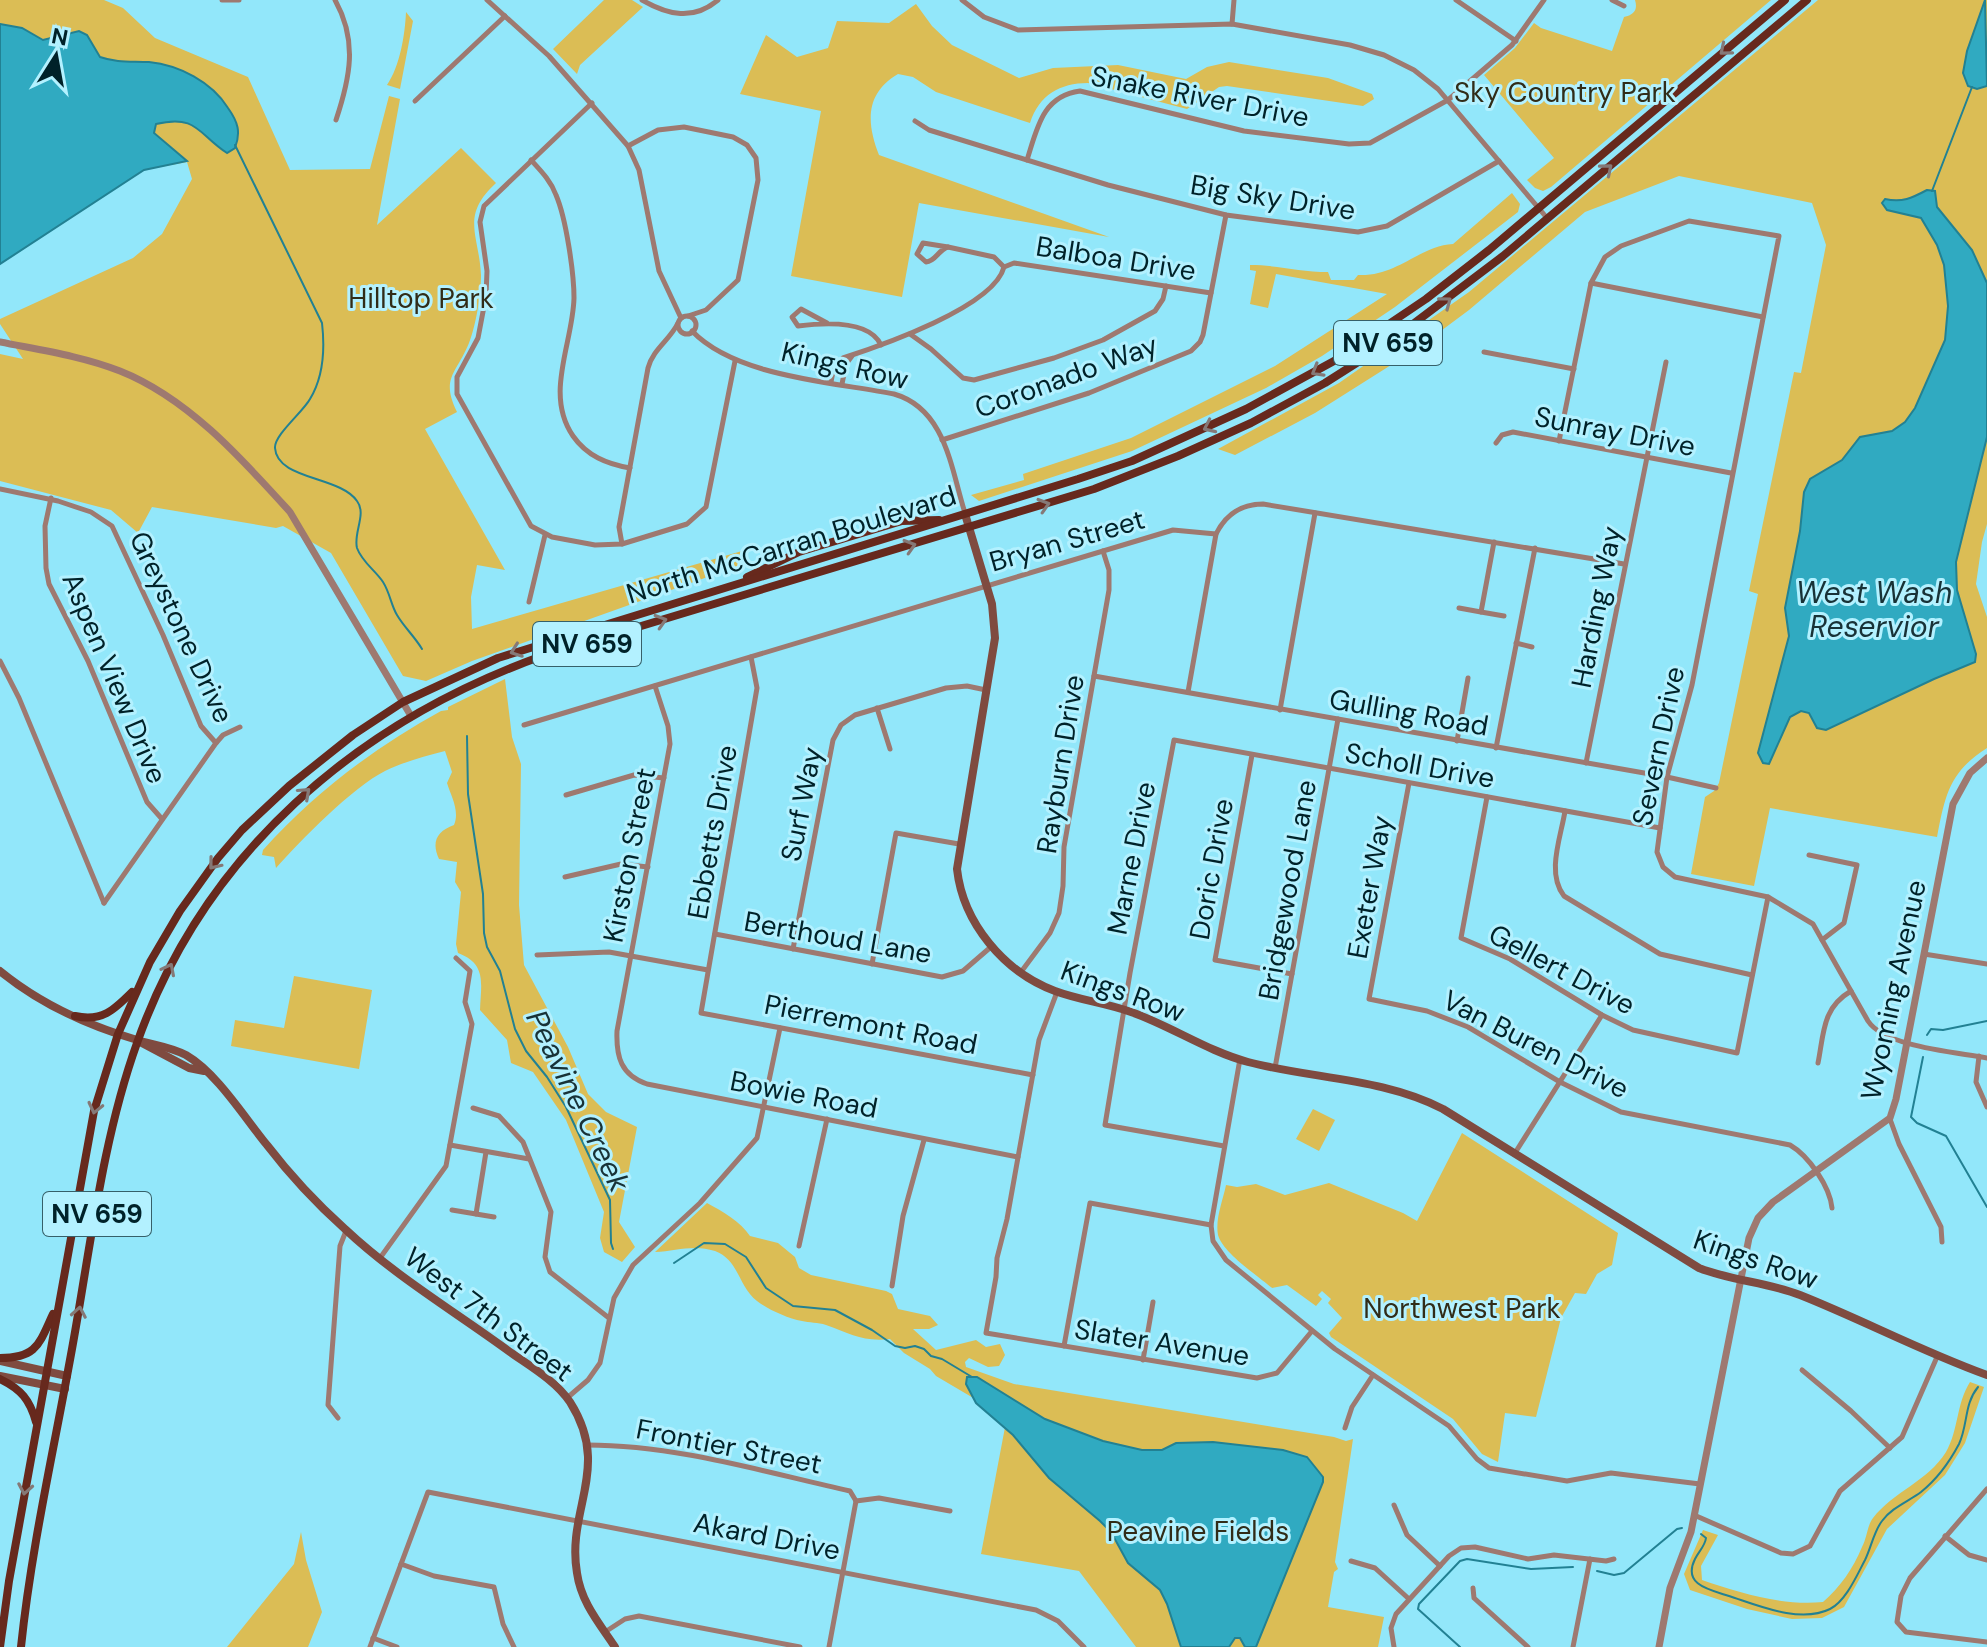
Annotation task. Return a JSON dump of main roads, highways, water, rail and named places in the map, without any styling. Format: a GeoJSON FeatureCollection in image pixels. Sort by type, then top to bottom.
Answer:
{"type":"FeatureCollection","features":[{"type":"Feature","properties":{"kind":"main road","name":"North McCarran Boulevard"},"geometry":{"type":"LineString","coordinates":[[0,1647],[5,1600],[94,1111],[118,1034],[138,985],[180,911],[242,830],[315,764],[403,702],[516,651],[724,588],[799,552],[910,519],[944,521],[1132,461],[1211,427],[1279,392],[1408,312],[1538,208],[1785,0]]}},
{"type":"Feature","properties":{"kind":"main road","name":"North McCarran Boulevard"},"geometry":{"type":"LineString","coordinates":[[21,1647],[110,1138],[137,1040],[178,951],[211,900],[250,848],[329,772],[411,716],[467,686],[542,656],[1059,501],[1144,471],[1286,404],[1362,360],[1483,273],[1807,0]]}},
{"type":"Feature","properties":{"kind":"main road"},"geometry":{"type":"LineString","coordinates":[[1279,392],[1286,404]]}},
{"type":"Feature","properties":{"kind":"main road","name":"Kings Row"},"geometry":{"type":"LineString","coordinates":[[965,514],[995,626],[987,690],[956,861],[960,888],[972,918],[992,946],[1020,973],[1057,992],[1124,1009],[1240,1059],[1389,1089],[1424,1100],[1515,1153],[1690,1264],[1715,1274],[1797,1294],[1937,1357],[1987,1375]]}},
{"type":"Feature","properties":{"kind":"main road","name":"West 7th Street"},"geometry":{"type":"LineString","coordinates":[[0,971],[23,988],[75,1016],[118,1034],[168,1047],[193,1060],[236,1103],[294,1178],[346,1231],[379,1259],[541,1374],[567,1398],[577,1415],[587,1445],[588,1477],[575,1550],[579,1583],[591,1613],[615,1647]]}},
{"type":"Feature","properties":{"kind":"main road"},"geometry":{"type":"LineString","coordinates":[[75,1016],[89,1019],[108,1014],[138,985]]}},
{"type":"Feature","properties":{"kind":"main road"},"geometry":{"type":"LineString","coordinates":[[0,1360],[23,1356],[36,1348],[59,1302]]}},
{"type":"Feature","properties":{"kind":"main road"},"geometry":{"type":"LineString","coordinates":[[0,1360],[67,1376]]}},
{"type":"Feature","properties":{"kind":"main road"},"geometry":{"type":"LineString","coordinates":[[0,1378],[65,1389]]}},
{"type":"Feature","properties":{"kind":"main road"},"geometry":{"type":"LineString","coordinates":[[0,1378],[29,1400],[36,1426],[33,1444]]}},
{"type":"Feature","properties":{"kind":"water"},"geometry":{"type":"Polygon","coordinates":[[[1985,0],[1987,86],[1977,89],[1968,86],[1963,73],[1967,51],[1985,0]]]}},
{"type":"Feature","properties":{"kind":"water"},"geometry":{"type":"Polygon","coordinates":[[[0,24],[22,28],[43,40],[79,31],[87,35],[100,57],[160,64],[194,76],[213,90],[231,113],[238,132],[235,148],[227,153],[189,124],[156,124],[154,133],[187,161],[144,170],[0,264],[0,24]]]}},
{"type":"Feature","properties":{"kind":"water","name":"West Wash Reservior"},"geometry":{"type":"Polygon","coordinates":[[[1927,190],[1935,191],[1937,207],[1972,250],[1987,283],[1987,437],[1956,562],[1957,590],[1976,654],[1975,662],[1826,730],[1817,728],[1809,713],[1801,711],[1790,717],[1769,764],[1763,763],[1758,753],[1789,636],[1785,608],[1804,492],[1810,479],[1842,460],[1860,437],[1892,431],[1905,422],[1915,408],[1945,340],[1948,306],[1944,265],[1937,245],[1921,218],[1887,210],[1882,203],[1885,199],[1907,199],[1927,190]]]}},
{"type":"Feature","properties":{"kind":"water"},"geometry":{"type":"Polygon","coordinates":[[[967,1377],[977,1377],[1045,1419],[1103,1441],[1142,1450],[1162,1450],[1176,1443],[1213,1442],[1283,1450],[1307,1457],[1323,1477],[1323,1482],[1256,1647],[1245,1647],[1240,1638],[1235,1638],[1229,1647],[1181,1647],[1160,1590],[1128,1563],[1111,1532],[1049,1478],[1013,1435],[976,1403],[966,1384],[967,1377]]]}},
{"type":"Feature","properties":{"kind":"waterway"},"geometry":{"type":"LineString","coordinates":[[1932,191],[1972,87]]}},
{"type":"Feature","properties":{"kind":"waterway","name":"Peavine Creek"},"geometry":{"type":"LineString","coordinates":[[235,145],[322,323],[321,372],[315,390],[276,443],[278,458],[297,472],[337,487],[357,501],[361,512],[357,548],[383,582],[397,615],[422,649]]}},
{"type":"Feature","properties":{"kind":"waterway","name":"Peavine Creek"},"geometry":{"type":"LineString","coordinates":[[467,736],[468,794],[483,894],[487,947],[500,971],[515,1029],[526,1051],[566,1107],[610,1200],[613,1249]]}},
{"type":"Feature","properties":{"kind":"waterway"},"geometry":{"type":"LineString","coordinates":[[1927,1035],[1931,1029],[1943,1030],[1987,1021]]}},
{"type":"Feature","properties":{"kind":"waterway"},"geometry":{"type":"LineString","coordinates":[[1923,1057],[1911,1117],[1917,1123],[1946,1136],[1987,1207]]}},
{"type":"Feature","properties":{"kind":"waterway","name":"Peavine Creek"},"geometry":{"type":"LineString","coordinates":[[674,1263],[704,1243],[725,1244],[746,1257],[766,1288],[793,1306],[835,1310],[895,1346],[924,1349],[931,1356],[972,1377]]}},
{"type":"Feature","properties":{"kind":"waterway"},"geometry":{"type":"LineString","coordinates":[[1701,1534],[1706,1538],[1692,1568],[1692,1575],[1700,1585],[1779,1612],[1806,1615],[1830,1609],[1850,1587],[1882,1521],[1895,1508],[1927,1487],[1951,1457],[1962,1437],[1970,1400],[1978,1387]]}},
{"type":"Feature","properties":{"kind":"waterway"},"geometry":{"type":"LineString","coordinates":[[1597,1571],[1614,1575],[1624,1573],[1682,1528]]}},
{"type":"Feature","properties":{"kind":"waterway"},"geometry":{"type":"LineString","coordinates":[[1460,1647],[1418,1609],[1419,1604],[1460,1561],[1467,1559],[1531,1569],[1573,1567]]}},
{"type":"Feature","properties":{"kind":"park label","name":"Sky Country Park"},"geometry":{"type":"Point","coordinates":[1565,92]}},
{"type":"Feature","properties":{"kind":"park label","name":"Hilltop Park"},"geometry":{"type":"Point","coordinates":[421,298]}},
{"type":"Feature","properties":{"kind":"park label","name":"Northwest Park"},"geometry":{"type":"Point","coordinates":[1462,1308]}},
{"type":"Feature","properties":{"kind":"park label","name":"Peavine Fields"},"geometry":{"type":"Point","coordinates":[1198,1531]}}]}
